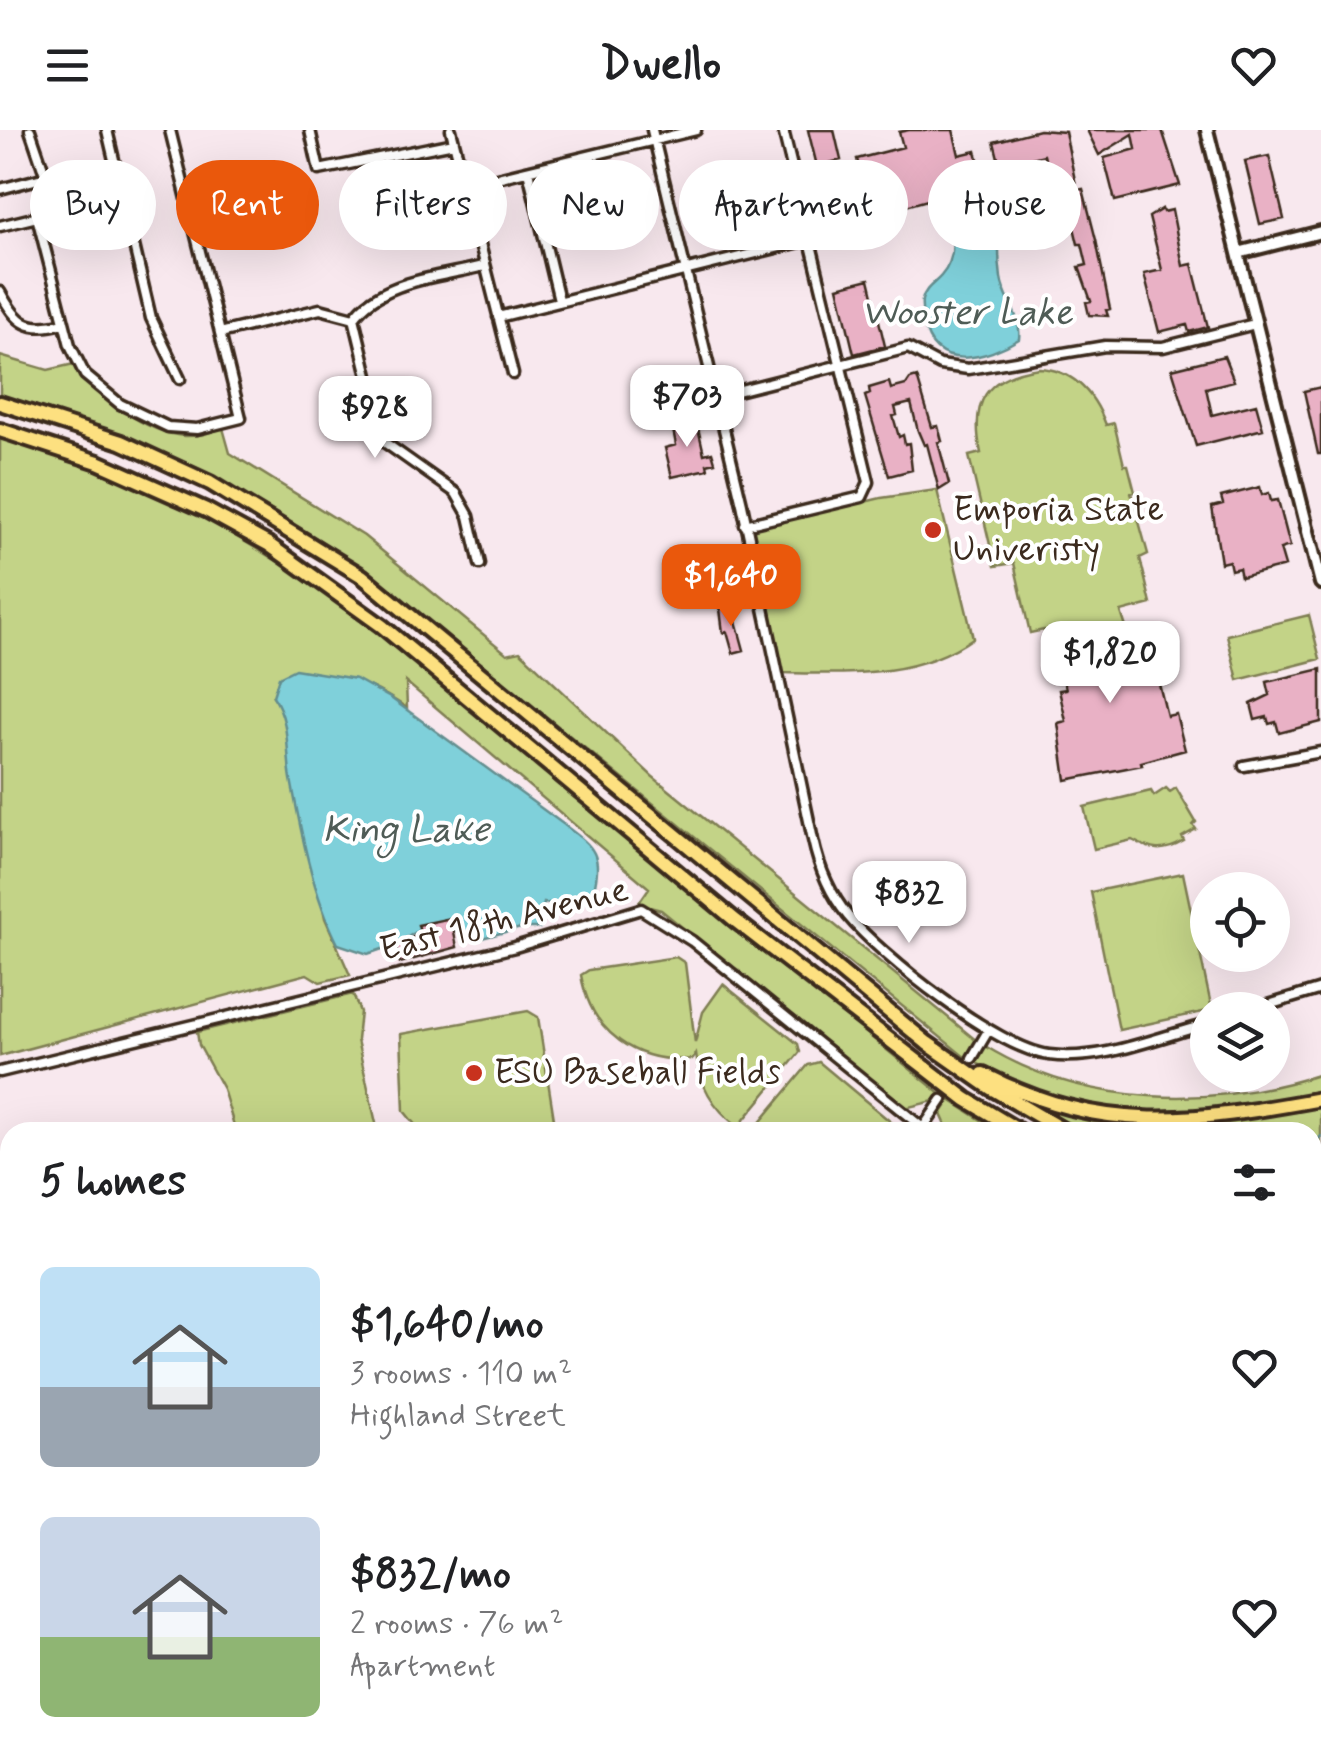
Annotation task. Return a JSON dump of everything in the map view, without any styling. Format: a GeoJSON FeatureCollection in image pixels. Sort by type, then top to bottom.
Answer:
{"type":"FeatureCollection","features":[{"type":"Feature","properties":{"kind":"highway"},"geometry":{"type":"LineString","coordinates":[[0,403],[121,442],[210,483],[362,576],[942,1053],[1050,1122]]}},
{"type":"Feature","properties":{"kind":"highway"},"geometry":{"type":"LineString","coordinates":[[0,430],[98,462],[160,489],[283,554],[382,626],[736,921],[966,1099],[1004,1122]]}},
{"type":"Feature","properties":{"kind":"highway"},"geometry":{"type":"LineString","coordinates":[[942,1053],[1019,1092],[1094,1114],[1126,1118],[1178,1121],[1321,1100]]}},
{"type":"Feature","properties":{"kind":"main road"},"geometry":{"type":"LineString","coordinates":[[1207,130],[1321,583]]}},
{"type":"Feature","properties":{"kind":"main road"},"geometry":{"type":"LineString","coordinates":[[1238,253],[1321,232]]}},
{"type":"Feature","properties":{"kind":"street"},"geometry":{"type":"LineString","coordinates":[[30,130],[40,160]]}},
{"type":"Feature","properties":{"kind":"street"},"geometry":{"type":"LineString","coordinates":[[108,130],[151,318],[180,379]]}},
{"type":"Feature","properties":{"kind":"street"},"geometry":{"type":"LineString","coordinates":[[46,250],[64,323],[85,375],[120,404],[180,429],[241,418],[170,130]]}},
{"type":"Feature","properties":{"kind":"street"},"geometry":{"type":"LineString","coordinates":[[310,130],[320,170],[454,143]]}},
{"type":"Feature","properties":{"kind":"street"},"geometry":{"type":"LineString","coordinates":[[451,130],[458,160]]}},
{"type":"Feature","properties":{"kind":"street"},"geometry":{"type":"LineString","coordinates":[[564,160],[653,135],[696,130]]}},
{"type":"Feature","properties":{"kind":"street"},"geometry":{"type":"LineString","coordinates":[[783,130],[790,160]]}},
{"type":"Feature","properties":{"kind":"street"},"geometry":{"type":"LineString","coordinates":[[653,135],[717,396],[819,866],[848,916],[922,983],[988,1031],[1033,1051],[1068,1056],[1097,1053],[1190,1029]]}},
{"type":"Feature","properties":{"kind":"street"},"geometry":{"type":"LineString","coordinates":[[0,189],[30,181]]}},
{"type":"Feature","properties":{"kind":"street"},"geometry":{"type":"LineString","coordinates":[[0,226],[30,219]]}},
{"type":"Feature","properties":{"kind":"street"},"geometry":{"type":"LineString","coordinates":[[480,250],[513,374]]}},
{"type":"Feature","properties":{"kind":"street"},"geometry":{"type":"LineString","coordinates":[[547,250],[559,300]]}},
{"type":"Feature","properties":{"kind":"street"},"geometry":{"type":"LineString","coordinates":[[498,318],[768,250]]}},
{"type":"Feature","properties":{"kind":"street"},"geometry":{"type":"LineString","coordinates":[[746,526],[862,497],[869,482],[812,250]]}},
{"type":"Feature","properties":{"kind":"street"},"geometry":{"type":"LineString","coordinates":[[354,318],[365,304],[386,290],[484,266]]}},
{"type":"Feature","properties":{"kind":"street"},"geometry":{"type":"LineString","coordinates":[[0,292],[21,322],[38,330],[64,323]]}},
{"type":"Feature","properties":{"kind":"street"},"geometry":{"type":"LineString","coordinates":[[220,333],[320,310],[354,318]]}},
{"type":"Feature","properties":{"kind":"street"},"geometry":{"type":"LineString","coordinates":[[354,318],[384,442],[401,458],[456,493],[464,503],[480,564]]}},
{"type":"Feature","properties":{"kind":"street"},"geometry":{"type":"LineString","coordinates":[[717,396],[908,348],[954,369],[1026,357],[1069,355],[1104,346],[1162,347],[1255,324]]}},
{"type":"Feature","properties":{"kind":"street"},"geometry":{"type":"LineString","coordinates":[[1244,766],[1321,752]]}},
{"type":"Feature","properties":{"kind":"street","name":"East 18th Avenue"},"geometry":{"type":"LineString","coordinates":[[0,1072],[515,947],[641,909],[692,941],[915,1122]]}},
{"type":"Feature","properties":{"kind":"street"},"geometry":{"type":"LineString","coordinates":[[1290,998],[1321,989]]}},
{"type":"Feature","properties":{"kind":"street"},"geometry":{"type":"LineString","coordinates":[[972,1058],[988,1031]]}},
{"type":"Feature","properties":{"kind":"street","name":"East 18th Avenue"},"geometry":{"type":"LineString","coordinates":[[926,1122],[942,1100]]}},
{"type":"Feature","properties":{"kind":"green space"},"geometry":{"type":"Polygon","coordinates":[[[0,356],[48,370],[74,364],[95,388],[123,410],[169,433],[194,436],[223,428],[230,453],[364,536],[507,654],[520,651],[652,776],[977,1041],[966,1058],[376,578],[286,519],[196,470],[101,429],[0,395],[0,356]]]}},
{"type":"Feature","properties":{"kind":"green space"},"geometry":{"type":"Polygon","coordinates":[[[1039,368],[1072,378],[1089,393],[1106,425],[1114,423],[1148,554],[1140,558],[1151,604],[1121,612],[1130,640],[1120,643],[1119,633],[1078,644],[1074,630],[1045,637],[1044,630],[1030,633],[1014,563],[995,566],[969,456],[981,453],[980,406],[994,385],[1006,377],[1039,368]]]}},
{"type":"Feature","properties":{"kind":"green space"},"geometry":{"type":"Polygon","coordinates":[[[0,437],[109,473],[196,512],[323,589],[942,1095],[938,1100],[905,1108],[661,910],[638,904],[649,888],[406,682],[407,708],[370,687],[342,680],[328,680],[273,696],[284,712],[325,918],[350,975],[320,982],[307,974],[0,1056],[0,437]]]}},
{"type":"Feature","properties":{"kind":"green space"},"geometry":{"type":"Polygon","coordinates":[[[937,490],[973,638],[952,651],[906,667],[858,673],[783,673],[752,529],[881,498],[937,490]]]}},
{"type":"Feature","properties":{"kind":"green space"},"geometry":{"type":"Polygon","coordinates":[[[1309,615],[1320,659],[1238,680],[1227,635],[1309,615]]]}},
{"type":"Feature","properties":{"kind":"green space"},"geometry":{"type":"Polygon","coordinates":[[[1166,788],[1170,792],[1176,788],[1196,822],[1196,829],[1182,837],[1184,841],[1163,849],[1132,840],[1094,849],[1084,807],[1151,791],[1154,796],[1166,788]]]}},
{"type":"Feature","properties":{"kind":"green space"},"geometry":{"type":"Polygon","coordinates":[[[1183,873],[1190,906],[1190,972],[1204,972],[1208,992],[1190,992],[1190,1015],[1119,1030],[1091,892],[1183,873]]]}},
{"type":"Feature","properties":{"kind":"green space"},"geometry":{"type":"Polygon","coordinates":[[[676,957],[685,963],[695,1043],[703,1012],[723,984],[798,1044],[800,1052],[742,1122],[732,1122],[709,1095],[696,1054],[693,1059],[653,1056],[619,1041],[606,1028],[586,995],[581,975],[589,970],[676,957]]]}},
{"type":"Feature","properties":{"kind":"green space"},"geometry":{"type":"Polygon","coordinates":[[[353,994],[360,1012],[357,1040],[376,1122],[233,1122],[197,1032],[353,994]]]}},
{"type":"Feature","properties":{"kind":"green space","name":"ESU Baseball Fields"},"geometry":{"type":"Polygon","coordinates":[[[528,1011],[538,1017],[554,1122],[413,1122],[404,1111],[401,1034],[528,1011]]]}},
{"type":"Feature","properties":{"kind":"green space"},"geometry":{"type":"Polygon","coordinates":[[[985,1046],[1064,1081],[1149,1096],[1290,1092],[1290,1082],[1321,1074],[1321,1095],[1185,1113],[1102,1108],[1060,1099],[973,1061],[985,1046]]]}},
{"type":"Feature","properties":{"kind":"green space"},"geometry":{"type":"Polygon","coordinates":[[[819,1062],[891,1122],[760,1122],[808,1065],[819,1062]]]}},
{"type":"Feature","properties":{"kind":"green space"},"geometry":{"type":"Polygon","coordinates":[[[1030,1099],[1122,1122],[1064,1122],[1028,1102],[1030,1099]]]}},
{"type":"Feature","properties":{"kind":"green space"},"geometry":{"type":"Polygon","coordinates":[[[950,1100],[984,1122],[945,1122],[941,1114],[950,1100]]]}},
{"type":"Feature","properties":{"kind":"green space"},"geometry":{"type":"Polygon","coordinates":[[[1321,1104],[1321,1122],[1201,1122],[1225,1120],[1321,1104]]]}},
{"type":"Feature","properties":{"kind":"water","name":"Wooster Lake"},"geometry":{"type":"Polygon","coordinates":[[[952,250],[999,250],[1001,278],[1018,322],[1019,339],[992,352],[963,358],[938,350],[929,339],[922,300],[952,250]]]}},
{"type":"Feature","properties":{"kind":"water","name":"King Lake"},"geometry":{"type":"Polygon","coordinates":[[[295,669],[356,679],[392,699],[574,832],[594,853],[597,869],[593,894],[569,908],[544,903],[540,928],[521,928],[478,939],[443,925],[423,928],[368,954],[338,944],[309,863],[291,779],[285,726],[273,696],[279,677],[295,669]]]}},
{"type":"Feature","properties":{"kind":"building"},"geometry":{"type":"Polygon","coordinates":[[[808,130],[834,130],[841,160],[816,160],[808,130]]]}},
{"type":"Feature","properties":{"kind":"building"},"geometry":{"type":"Polygon","coordinates":[[[953,130],[959,155],[976,151],[978,160],[928,160],[928,200],[908,206],[908,160],[857,159],[903,147],[899,132],[953,130]]]}},
{"type":"Feature","properties":{"kind":"building"},"geometry":{"type":"Polygon","coordinates":[[[1039,130],[1065,132],[1071,160],[1045,160],[1044,155],[998,160],[994,142],[1039,130]]]}},
{"type":"Feature","properties":{"kind":"building"},"geometry":{"type":"Polygon","coordinates":[[[1087,130],[1162,130],[1180,185],[1115,201],[1104,158],[1136,149],[1133,134],[1099,155],[1087,130]]]}},
{"type":"Feature","properties":{"kind":"building"},"geometry":{"type":"Polygon","coordinates":[[[1269,156],[1284,219],[1260,224],[1245,161],[1269,156]]]}},
{"type":"Feature","properties":{"kind":"building"},"geometry":{"type":"Polygon","coordinates":[[[1083,189],[1110,309],[1106,310],[1108,316],[1089,315],[1086,302],[1091,301],[1079,267],[1087,265],[1082,244],[1083,189]]]}},
{"type":"Feature","properties":{"kind":"building"},"geometry":{"type":"Polygon","coordinates":[[[1162,209],[1172,210],[1183,266],[1192,264],[1208,327],[1189,332],[1187,325],[1159,332],[1144,274],[1162,270],[1149,217],[1162,209]]]}},
{"type":"Feature","properties":{"kind":"building"},"geometry":{"type":"Polygon","coordinates":[[[869,279],[885,346],[854,354],[838,287],[869,279]]]}},
{"type":"Feature","properties":{"kind":"building"},"geometry":{"type":"Polygon","coordinates":[[[1224,356],[1234,381],[1206,388],[1212,415],[1256,404],[1263,429],[1196,446],[1172,369],[1224,356]]]}},
{"type":"Feature","properties":{"kind":"building"},"geometry":{"type":"Polygon","coordinates":[[[917,377],[932,427],[938,426],[942,441],[938,442],[949,484],[939,490],[911,403],[895,407],[897,415],[893,416],[899,437],[903,435],[905,444],[909,443],[912,470],[889,476],[865,396],[870,394],[869,388],[889,382],[891,389],[917,377]]]}},
{"type":"Feature","properties":{"kind":"building"},"geometry":{"type":"Polygon","coordinates":[[[1321,387],[1321,454],[1318,454],[1304,391],[1321,387]]]}},
{"type":"Feature","properties":{"kind":"building"},"geometry":{"type":"Polygon","coordinates":[[[696,419],[704,454],[712,452],[715,462],[707,464],[708,469],[672,477],[665,448],[676,445],[672,424],[696,419]]]}},
{"type":"Feature","properties":{"kind":"building"},"geometry":{"type":"Polygon","coordinates":[[[1260,487],[1262,495],[1269,493],[1271,501],[1278,500],[1290,546],[1280,549],[1285,566],[1241,577],[1239,568],[1231,570],[1229,561],[1221,563],[1212,507],[1223,504],[1221,497],[1260,487]]]}},
{"type":"Feature","properties":{"kind":"building"},"geometry":{"type":"Polygon","coordinates":[[[732,606],[744,650],[733,653],[727,632],[723,633],[720,609],[732,606]]]}},
{"type":"Feature","properties":{"kind":"building"},"geometry":{"type":"Polygon","coordinates":[[[1074,630],[1078,644],[1117,634],[1120,643],[1141,638],[1150,673],[1156,672],[1167,716],[1176,714],[1185,750],[1141,762],[1142,765],[1066,780],[1058,723],[1066,721],[1059,690],[1066,689],[1057,658],[1052,660],[1045,637],[1074,630]]]}},
{"type":"Feature","properties":{"kind":"building"},"geometry":{"type":"Polygon","coordinates":[[[1321,669],[1321,722],[1279,733],[1276,722],[1269,724],[1267,717],[1255,720],[1251,704],[1270,695],[1267,682],[1321,669]]]}},
{"type":"Feature","properties":{"kind":"building"},"geometry":{"type":"Polygon","coordinates":[[[451,918],[457,947],[400,963],[396,947],[420,933],[418,925],[451,918]]]}},
{"type":"Feature","properties":{"kind":"tunnel"},"geometry":{"type":"LineString","coordinates":[[942,1100],[972,1058]]}},
{"type":"Feature","properties":{"kind":"place","name":"Emporia State Univeristy"},"geometry":{"type":"Point","coordinates":[933,530]}},
{"type":"Feature","properties":{"kind":"place","name":"ESU Baseball Fields"},"geometry":{"type":"Point","coordinates":[474,1073]}}]}
